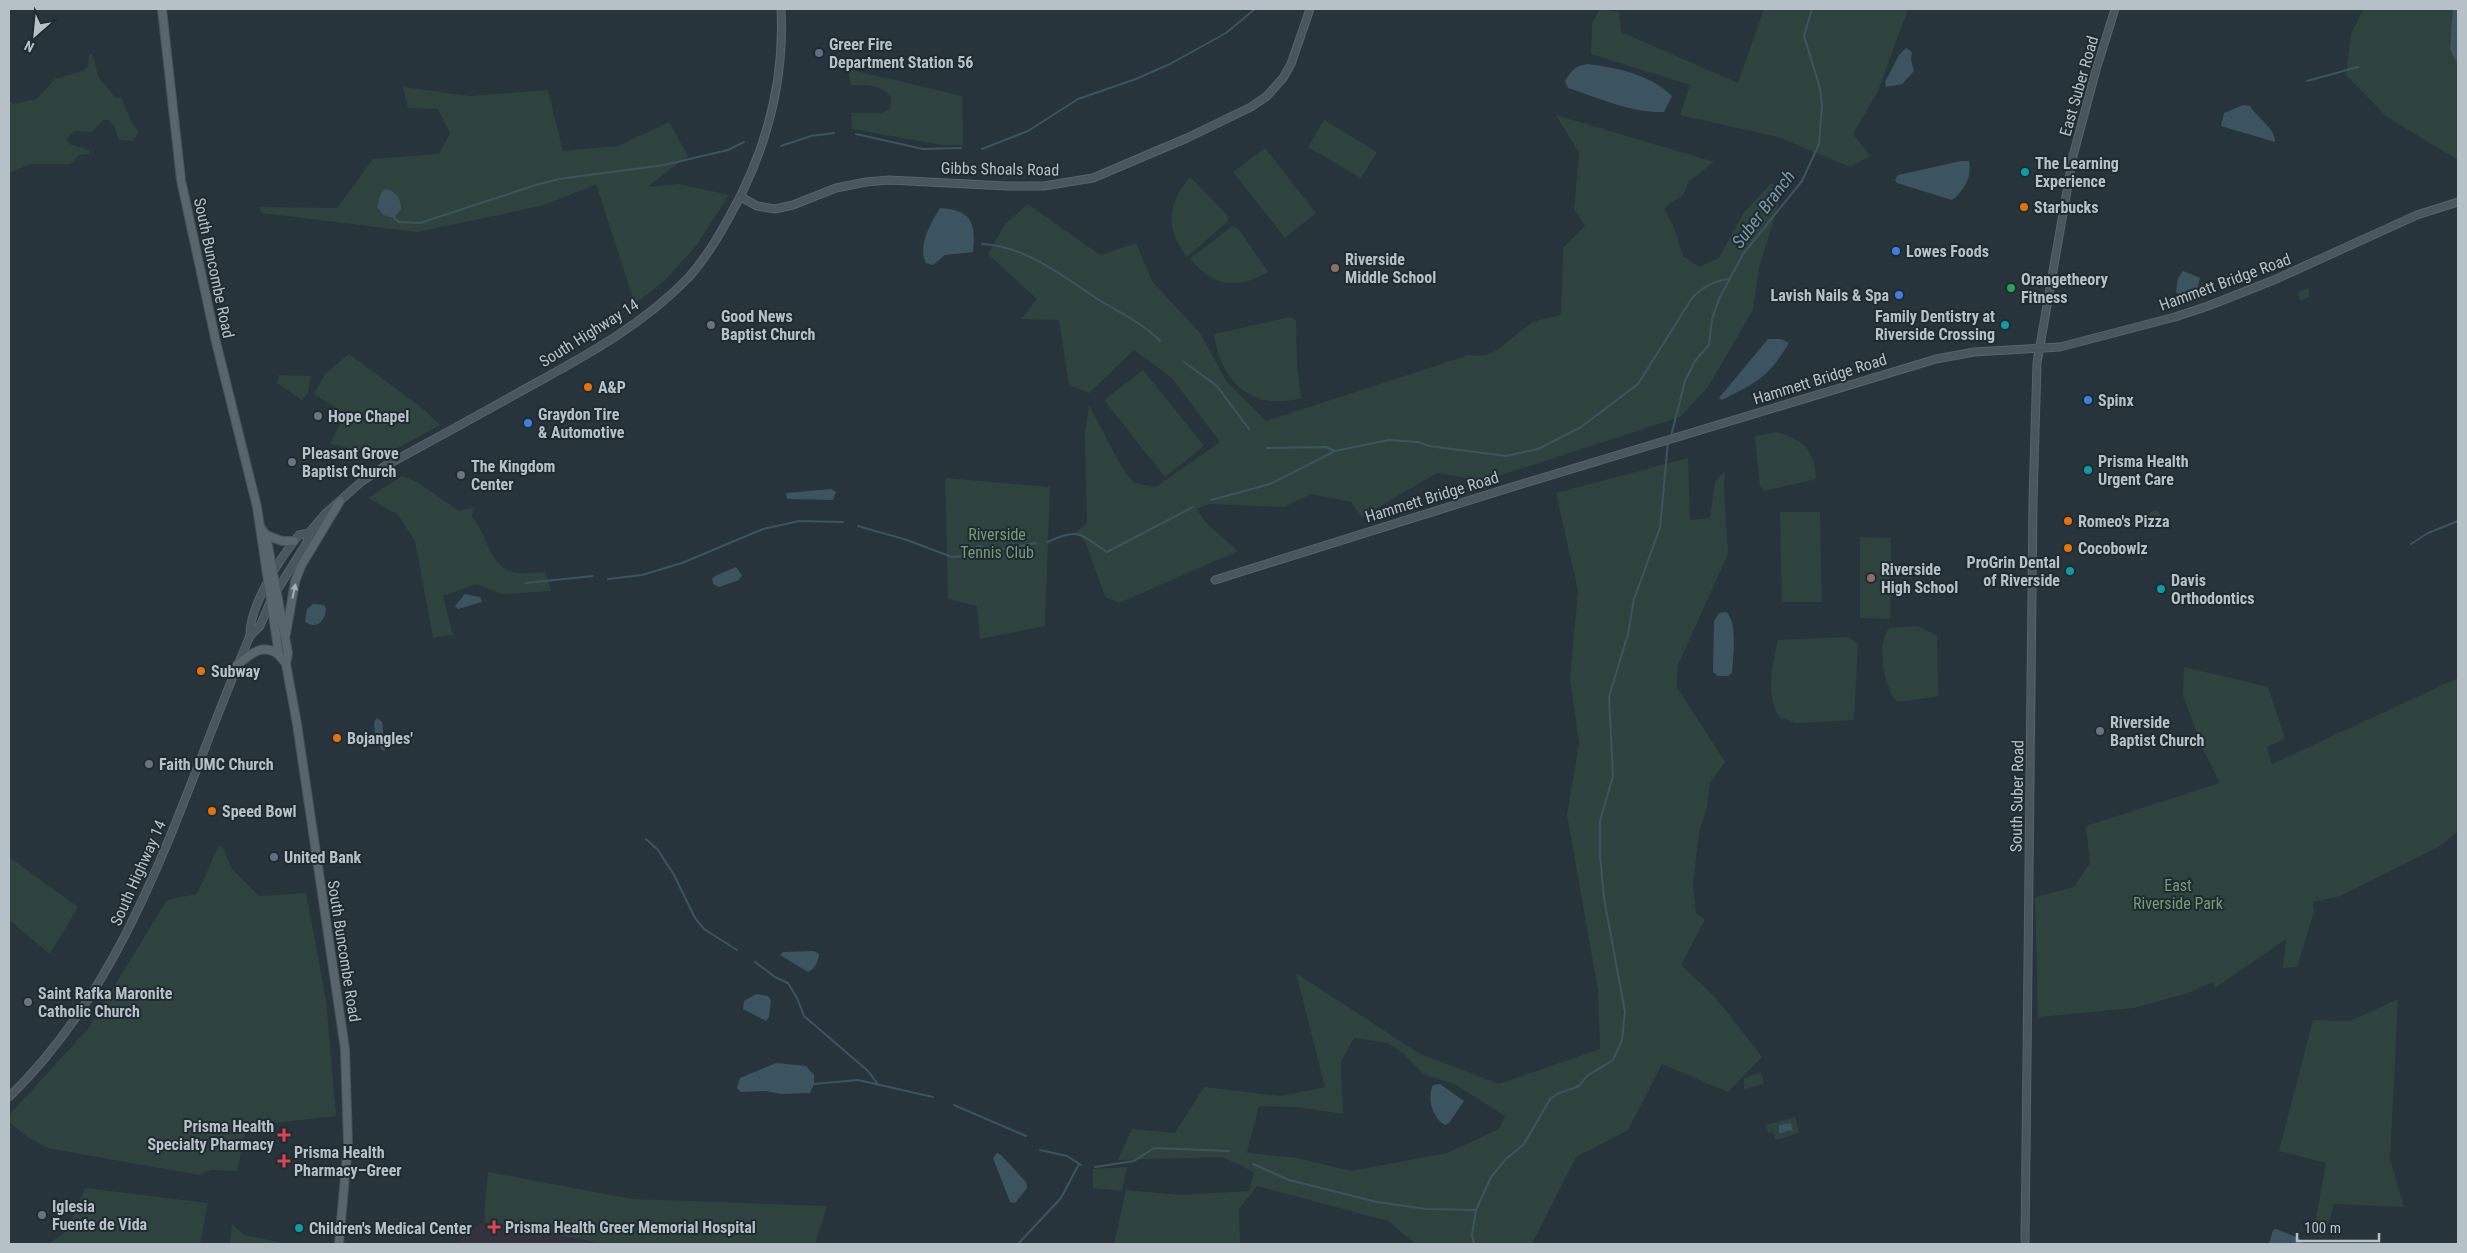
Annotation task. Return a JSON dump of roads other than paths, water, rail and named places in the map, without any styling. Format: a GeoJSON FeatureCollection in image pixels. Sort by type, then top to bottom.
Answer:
{"type":"FeatureCollection","features":[{"type":"Feature","properties":{"kind":"main road","name":"South Buncombe Road"},"geometry":{"type":"LineString","coordinates":[[162,9],[174,129],[192,238],[273,574],[286,639],[288,653],[286,664],[298,731],[345,1049],[348,1147],[339,1244]]}},
{"type":"Feature","properties":{"kind":"main road"},"geometry":{"type":"LineString","coordinates":[[286,639],[294,590],[301,566],[340,501]]}},
{"type":"Feature","properties":{"kind":"main road","name":"South Buncombe Road"},"geometry":{"type":"LineString","coordinates":[[263,532],[260,535],[279,655],[286,664]]}},
{"type":"Feature","properties":{"kind":"main road"},"geometry":{"type":"LineString","coordinates":[[263,532],[282,541],[294,541]]}},
{"type":"Feature","properties":{"kind":"main road"},"geometry":{"type":"LineString","coordinates":[[238,665],[260,649],[270,649],[279,655]]}},
{"type":"Feature","properties":{"kind":"street","name":"South Highway 14"},"geometry":{"type":"LineString","coordinates":[[250,636],[260,626],[271,600],[306,542],[309,533],[361,482],[385,466],[590,353],[638,321],[689,277],[711,250],[741,197],[764,141],[775,99],[781,45],[781,9]]}},
{"type":"Feature","properties":{"kind":"street","name":"Gibbs Shoals Road"},"geometry":{"type":"LineString","coordinates":[[741,197],[757,206],[775,208],[793,205],[836,188],[866,182],[906,181],[1026,186],[1059,185],[1093,178],[1187,138],[1250,107],[1267,96],[1283,78],[1291,64],[1310,9]]}},
{"type":"Feature","properties":{"kind":"street","name":"East Suber Road"},"geometry":{"type":"LineString","coordinates":[[2038,348],[2073,156],[2096,70],[2115,9]]}},
{"type":"Feature","properties":{"kind":"street","name":"Hammett Bridge Road"},"geometry":{"type":"LineString","coordinates":[[1215,580],[1936,359],[1974,352],[2060,347],[2095,339],[2208,306],[2274,280],[2417,215],[2458,202]]}},
{"type":"Feature","properties":{"kind":"street","name":"South Suber Road"},"geometry":{"type":"LineString","coordinates":[[2025,1244],[2033,501],[2038,348]]}},
{"type":"Feature","properties":{"kind":"street","name":"South Highway 14"},"geometry":{"type":"LineString","coordinates":[[9,1097],[42,1062],[71,1026],[114,958],[176,822],[250,636],[250,622],[273,574],[294,541],[299,535],[309,533]]}},
{"type":"Feature","properties":{"kind":"water"},"geometry":{"type":"Polygon","coordinates":[[[1906,48],[1912,52],[1911,60],[1914,71],[1902,84],[1886,87],[1885,82],[1899,55],[1906,48]]]}},
{"type":"Feature","properties":{"kind":"water"},"geometry":{"type":"Polygon","coordinates":[[[1587,64],[1621,70],[1643,77],[1654,82],[1672,96],[1664,112],[1652,112],[1615,104],[1568,88],[1565,81],[1569,74],[1576,68],[1587,64]]]}},
{"type":"Feature","properties":{"kind":"water"},"geometry":{"type":"Polygon","coordinates":[[[2243,105],[2250,106],[2270,128],[2275,137],[2275,142],[2221,126],[2224,113],[2243,105]]]}},
{"type":"Feature","properties":{"kind":"water"},"geometry":{"type":"Polygon","coordinates":[[[1961,161],[1969,161],[1968,178],[1963,188],[1952,200],[1897,183],[1895,180],[1898,175],[1961,161]]]}},
{"type":"Feature","properties":{"kind":"water"},"geometry":{"type":"Polygon","coordinates":[[[385,189],[395,194],[400,202],[401,209],[394,218],[383,215],[377,207],[381,193],[385,189]]]}},
{"type":"Feature","properties":{"kind":"water"},"geometry":{"type":"Polygon","coordinates":[[[940,208],[959,212],[970,220],[974,233],[973,252],[945,255],[933,265],[926,263],[923,249],[926,235],[940,208]]]}},
{"type":"Feature","properties":{"kind":"water"},"geometry":{"type":"Polygon","coordinates":[[[2183,271],[2200,278],[2195,297],[2186,300],[2176,292],[2178,278],[2183,271]]]}},
{"type":"Feature","properties":{"kind":"water"},"geometry":{"type":"Polygon","coordinates":[[[1768,339],[1781,339],[1789,343],[1775,364],[1761,378],[1722,400],[1719,398],[1768,339]]]}},
{"type":"Feature","properties":{"kind":"water"},"geometry":{"type":"Polygon","coordinates":[[[831,489],[836,492],[833,500],[787,499],[786,493],[831,489]]]}},
{"type":"Feature","properties":{"kind":"water"},"geometry":{"type":"Polygon","coordinates":[[[1035,554],[1034,560],[998,557],[1035,554]]]}},
{"type":"Feature","properties":{"kind":"water"},"geometry":{"type":"Polygon","coordinates":[[[736,567],[742,575],[739,580],[719,587],[713,584],[712,579],[715,576],[736,567]]]}},
{"type":"Feature","properties":{"kind":"water"},"geometry":{"type":"Polygon","coordinates":[[[465,594],[480,597],[482,602],[458,609],[455,606],[465,594]]]}},
{"type":"Feature","properties":{"kind":"water"},"geometry":{"type":"Polygon","coordinates":[[[313,604],[324,605],[326,609],[324,617],[317,625],[305,622],[307,609],[313,604]]]}},
{"type":"Feature","properties":{"kind":"water"},"geometry":{"type":"Polygon","coordinates":[[[1726,612],[1730,617],[1733,632],[1732,673],[1728,676],[1718,676],[1713,672],[1714,621],[1719,613],[1726,612]]]}},
{"type":"Feature","properties":{"kind":"water"},"geometry":{"type":"Polygon","coordinates":[[[377,718],[382,722],[385,751],[381,749],[375,733],[374,722],[377,718]]]}},
{"type":"Feature","properties":{"kind":"water"},"geometry":{"type":"Polygon","coordinates":[[[814,951],[819,954],[818,959],[815,966],[808,972],[780,955],[783,952],[814,951]]]}},
{"type":"Feature","properties":{"kind":"water"},"geometry":{"type":"Polygon","coordinates":[[[756,994],[768,996],[771,1000],[769,1017],[766,1021],[743,1009],[744,1001],[756,994]]]}},
{"type":"Feature","properties":{"kind":"water"},"geometry":{"type":"Polygon","coordinates":[[[776,1063],[806,1066],[814,1075],[814,1084],[810,1093],[741,1092],[737,1088],[740,1078],[776,1063]]]}},
{"type":"Feature","properties":{"kind":"water"},"geometry":{"type":"Polygon","coordinates":[[[1440,1084],[1464,1101],[1449,1123],[1445,1125],[1434,1112],[1431,1101],[1433,1085],[1440,1084]]]}},
{"type":"Feature","properties":{"kind":"water"},"geometry":{"type":"Polygon","coordinates":[[[1791,1123],[1793,1132],[1790,1130],[1779,1134],[1779,1125],[1791,1123]]]}},
{"type":"Feature","properties":{"kind":"water"},"geometry":{"type":"Polygon","coordinates":[[[997,1153],[1026,1182],[1027,1188],[1015,1203],[1010,1202],[993,1158],[997,1153]]]}},
{"type":"Feature","properties":{"kind":"water"},"geometry":{"type":"Polygon","coordinates":[[[2276,1229],[2299,1238],[2304,1244],[2269,1244],[2273,1230],[2276,1229]]]}},
{"type":"Feature","properties":{"kind":"waterway"},"geometry":{"type":"LineString","coordinates":[[982,149],[1028,131],[1078,99],[1136,79],[1170,64],[1226,33],[1255,9]]}},
{"type":"Feature","properties":{"kind":"waterway","name":"Suber Branch"},"geometry":{"type":"LineString","coordinates":[[1671,436],[1685,381],[1695,361],[1709,345],[1712,319],[1719,299],[1743,254],[1802,181],[1819,144],[1822,106],[1820,88],[1804,36],[1812,9]]}},
{"type":"Feature","properties":{"kind":"waterway"},"geometry":{"type":"LineString","coordinates":[[2458,9],[2455,48],[2458,55]]}},
{"type":"Feature","properties":{"kind":"waterway"},"geometry":{"type":"LineString","coordinates":[[2307,81],[2358,67]]}},
{"type":"Feature","properties":{"kind":"waterway"},"geometry":{"type":"LineString","coordinates":[[781,146],[811,136],[834,133]]}},
{"type":"Feature","properties":{"kind":"waterway"},"geometry":{"type":"LineString","coordinates":[[856,134],[923,149],[961,148]]}},
{"type":"Feature","properties":{"kind":"waterway"},"geometry":{"type":"LineString","coordinates":[[394,218],[399,222],[420,223],[559,179],[664,165],[728,150],[744,142]]}},
{"type":"Feature","properties":{"kind":"waterway"},"geometry":{"type":"LineString","coordinates":[[982,244],[1014,250],[1044,264],[1139,324],[1160,341]]}},
{"type":"Feature","properties":{"kind":"waterway"},"geometry":{"type":"LineString","coordinates":[[1211,500],[1270,484],[1335,451],[1389,440],[1418,442],[1429,446],[1506,456],[1538,449],[1581,427],[1638,384],[1692,298],[1709,285],[1730,279]]}},
{"type":"Feature","properties":{"kind":"waterway"},"geometry":{"type":"LineString","coordinates":[[1184,362],[1217,386],[1249,429]]}},
{"type":"Feature","properties":{"kind":"waterway"},"geometry":{"type":"LineString","coordinates":[[1474,1244],[1472,1235],[1476,1210],[1491,1177],[1505,1160],[1524,1144],[1550,1099],[1557,1094],[1579,1086],[1587,1076],[1613,1060],[1622,1040],[1625,1012],[1604,898],[1600,856],[1600,821],[1613,776],[1609,697],[1628,634],[1634,599],[1660,528],[1668,442]]}},
{"type":"Feature","properties":{"kind":"waterway"},"geometry":{"type":"LineString","coordinates":[[1267,448],[1326,447],[1335,451]]}},
{"type":"Feature","properties":{"kind":"waterway"},"geometry":{"type":"LineString","coordinates":[[1048,542],[1058,537],[1073,534],[1079,535],[1107,552],[1193,507]]}},
{"type":"Feature","properties":{"kind":"waterway"},"geometry":{"type":"LineString","coordinates":[[608,579],[642,575],[682,563],[763,529],[799,521],[843,522]]}},
{"type":"Feature","properties":{"kind":"waterway"},"geometry":{"type":"LineString","coordinates":[[2411,544],[2428,533],[2458,521]]}},
{"type":"Feature","properties":{"kind":"waterway"},"geometry":{"type":"LineString","coordinates":[[858,526],[907,540],[952,557],[963,556],[979,546],[994,551],[1036,543]]}},
{"type":"Feature","properties":{"kind":"waterway"},"geometry":{"type":"LineString","coordinates":[[526,583],[593,576]]}},
{"type":"Feature","properties":{"kind":"waterway"},"geometry":{"type":"LineString","coordinates":[[646,839],[658,850],[674,875],[695,918],[704,929],[737,950]]}},
{"type":"Feature","properties":{"kind":"waterway"},"geometry":{"type":"LineString","coordinates":[[755,962],[775,977],[788,983],[797,998],[804,1016],[868,1071],[877,1083]]}},
{"type":"Feature","properties":{"kind":"waterway"},"geometry":{"type":"LineString","coordinates":[[814,1084],[858,1080],[933,1097]]}},
{"type":"Feature","properties":{"kind":"waterway"},"geometry":{"type":"LineString","coordinates":[[954,1105],[1026,1136]]}},
{"type":"Feature","properties":{"kind":"waterway"},"geometry":{"type":"LineString","coordinates":[[1095,1167],[1134,1161],[1154,1148],[1229,1151]]}},
{"type":"Feature","properties":{"kind":"waterway"},"geometry":{"type":"LineString","coordinates":[[1040,1150],[1067,1156],[1081,1165]]}},
{"type":"Feature","properties":{"kind":"waterway"},"geometry":{"type":"LineString","coordinates":[[1018,1244],[1061,1198],[1079,1164]]}},
{"type":"Feature","properties":{"kind":"waterway"},"geometry":{"type":"LineString","coordinates":[[1253,1164],[1289,1180],[1377,1202],[1426,1209],[1476,1210]]}},
{"type":"Feature","properties":{"kind":"place","name":"Greer Fire Department Station 56"},"geometry":{"type":"Point","coordinates":[819,53]}},
{"type":"Feature","properties":{"kind":"place","name":"The Learning Experience"},"geometry":{"type":"Point","coordinates":[2025,172]}},
{"type":"Feature","properties":{"kind":"place","name":"Starbucks"},"geometry":{"type":"Point","coordinates":[2024,207]}},
{"type":"Feature","properties":{"kind":"place","name":"Lowes Foods"},"geometry":{"type":"Point","coordinates":[1896,251]}},
{"type":"Feature","properties":{"kind":"place","name":"Riverside Middle School"},"geometry":{"type":"Point","coordinates":[1335,268]}},
{"type":"Feature","properties":{"kind":"place","name":"Orangetheory Fitness"},"geometry":{"type":"Point","coordinates":[2011,288]}},
{"type":"Feature","properties":{"kind":"place","name":"Lavish Nails & Spa"},"geometry":{"type":"Point","coordinates":[1899,295]}},
{"type":"Feature","properties":{"kind":"place","name":"Good News Baptist Church"},"geometry":{"type":"Point","coordinates":[711,325]}},
{"type":"Feature","properties":{"kind":"place","name":"Family Dentistry at Riverside Crossing"},"geometry":{"type":"Point","coordinates":[2005,325]}},
{"type":"Feature","properties":{"kind":"place","name":"A&P"},"geometry":{"type":"Point","coordinates":[588,387]}},
{"type":"Feature","properties":{"kind":"place","name":"Spinx"},"geometry":{"type":"Point","coordinates":[2088,400]}},
{"type":"Feature","properties":{"kind":"place","name":"Hope Chapel"},"geometry":{"type":"Point","coordinates":[318,416]}},
{"type":"Feature","properties":{"kind":"place","name":"Graydon Tire & Automotive"},"geometry":{"type":"Point","coordinates":[528,423]}},
{"type":"Feature","properties":{"kind":"place","name":"Pleasant Grove Baptist Church"},"geometry":{"type":"Point","coordinates":[292,462]}},
{"type":"Feature","properties":{"kind":"place","name":"Prisma Health Urgent Care"},"geometry":{"type":"Point","coordinates":[2088,470]}},
{"type":"Feature","properties":{"kind":"place","name":"The Kingdom Center"},"geometry":{"type":"Point","coordinates":[461,475]}},
{"type":"Feature","properties":{"kind":"place","name":"Romeo's Pizza"},"geometry":{"type":"Point","coordinates":[2068,521]}},
{"type":"Feature","properties":{"kind":"place","name":"Cocobowlz"},"geometry":{"type":"Point","coordinates":[2068,548]}},
{"type":"Feature","properties":{"kind":"place","name":"ProGrin Dental of Riverside"},"geometry":{"type":"Point","coordinates":[2070,571]}},
{"type":"Feature","properties":{"kind":"place","name":"Riverside High School"},"geometry":{"type":"Point","coordinates":[1871,578]}},
{"type":"Feature","properties":{"kind":"place","name":"Davis Orthodontics"},"geometry":{"type":"Point","coordinates":[2161,589]}},
{"type":"Feature","properties":{"kind":"place","name":"Subway"},"geometry":{"type":"Point","coordinates":[201,671]}},
{"type":"Feature","properties":{"kind":"place","name":"Riverside Baptist Church"},"geometry":{"type":"Point","coordinates":[2100,731]}},
{"type":"Feature","properties":{"kind":"place","name":"Bojangles'"},"geometry":{"type":"Point","coordinates":[337,738]}},
{"type":"Feature","properties":{"kind":"place","name":"Faith UMC Church"},"geometry":{"type":"Point","coordinates":[149,764]}},
{"type":"Feature","properties":{"kind":"place","name":"Speed Bowl"},"geometry":{"type":"Point","coordinates":[212,811]}},
{"type":"Feature","properties":{"kind":"place","name":"United Bank"},"geometry":{"type":"Point","coordinates":[274,857]}},
{"type":"Feature","properties":{"kind":"place","name":"Saint Rafka Maronite Catholic Church"},"geometry":{"type":"Point","coordinates":[28,1002]}},
{"type":"Feature","properties":{"kind":"place","name":"Prisma Health Specialty Pharmacy"},"geometry":{"type":"Point","coordinates":[284,1135]}},
{"type":"Feature","properties":{"kind":"place","name":"Prisma Health Pharmacy–Greer"},"geometry":{"type":"Point","coordinates":[284,1161]}},
{"type":"Feature","properties":{"kind":"place","name":"Iglesia Fuente de Vida"},"geometry":{"type":"Point","coordinates":[42,1215]}},
{"type":"Feature","properties":{"kind":"place","name":"Prisma Health Greer Memorial Hospital"},"geometry":{"type":"Point","coordinates":[494,1227]}},
{"type":"Feature","properties":{"kind":"place","name":"Children's Medical Center"},"geometry":{"type":"Point","coordinates":[299,1228]}},
{"type":"Feature","properties":{"kind":"park label","name":"Riverside Tennis Club"},"geometry":{"type":"Point","coordinates":[997,543]}},
{"type":"Feature","properties":{"kind":"park label","name":"East Riverside Park"},"geometry":{"type":"Point","coordinates":[2178,894]}}]}
